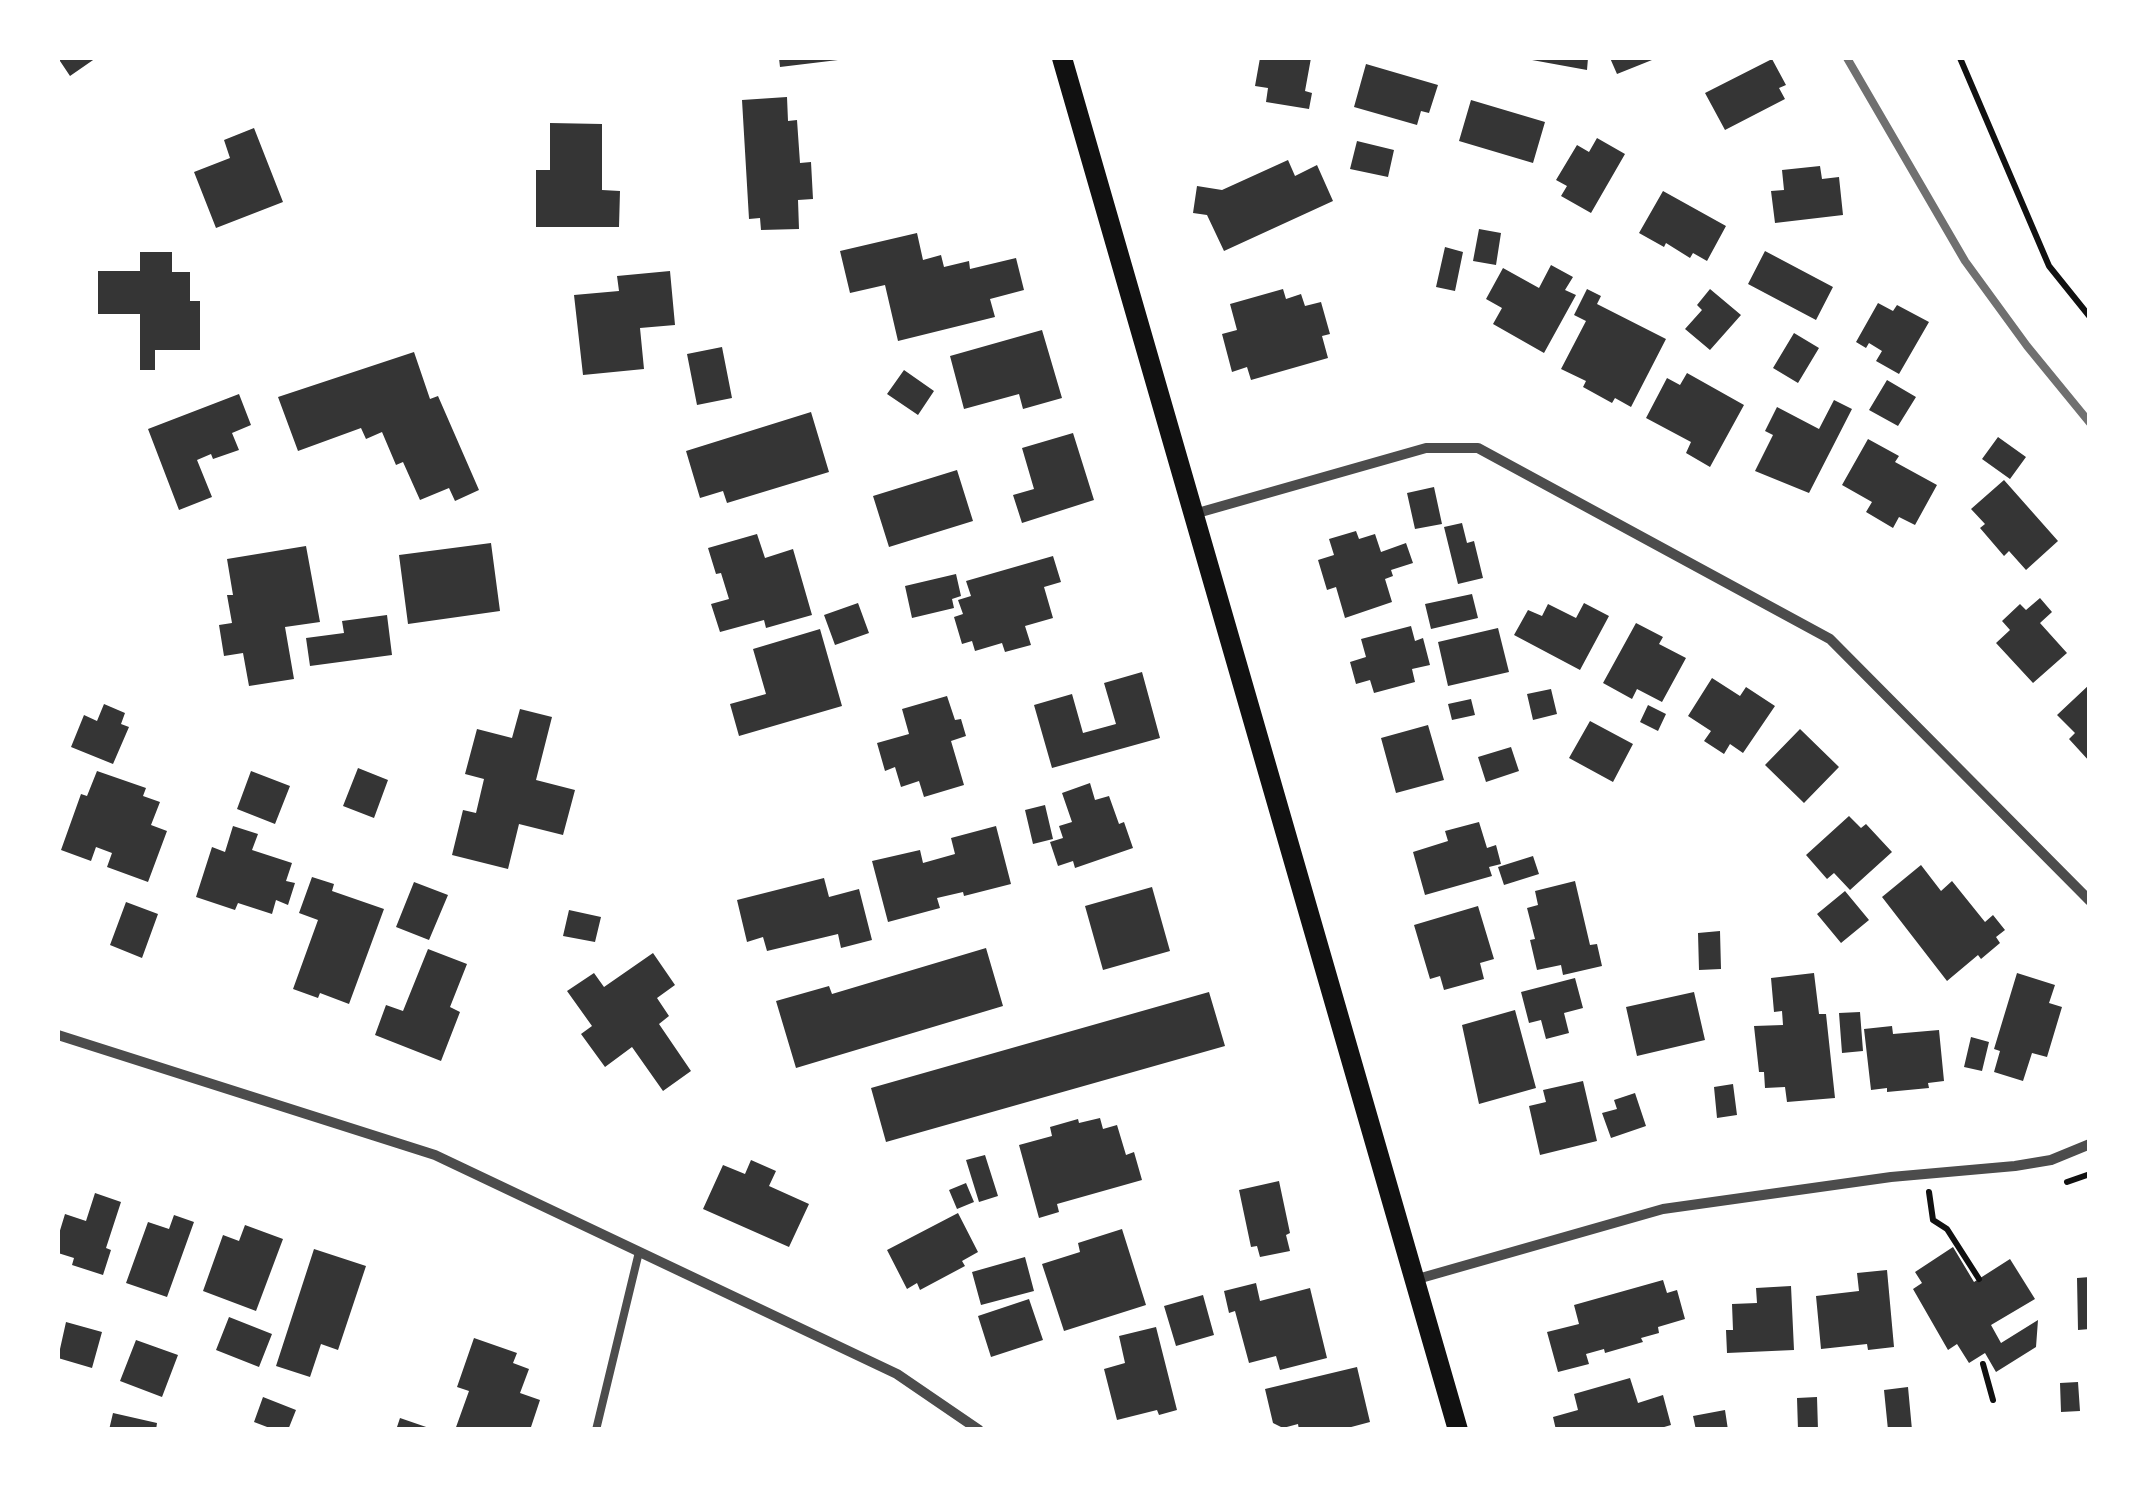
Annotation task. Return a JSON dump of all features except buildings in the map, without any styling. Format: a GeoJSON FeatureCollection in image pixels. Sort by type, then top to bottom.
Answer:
{"type":"FeatureCollection","features":[{"type":"Feature","properties":{"kind":"main road"},"geometry":{"type":"LineString","coordinates":[[1062,58],[1458,1430]]}},
{"type":"Feature","properties":{"kind":"street"},"geometry":{"type":"LineString","coordinates":[[1194,514],[1426,448],[1478,448],[1830,639],[2090,902]]}},
{"type":"Feature","properties":{"kind":"street"},"geometry":{"type":"LineString","coordinates":[[58,1035],[435,1155],[897,1374],[978,1430]]}},
{"type":"Feature","properties":{"kind":"street"},"geometry":{"type":"LineString","coordinates":[[1413,1280],[1663,1209],[2051,1160],[2090,1144]]}},
{"type":"Feature","properties":{"kind":"lane"},"geometry":{"type":"LineString","coordinates":[[596,1430],[639,1252]]}},
{"type":"Feature","properties":{"kind":"path"},"geometry":{"type":"LineString","coordinates":[[1960,58],[2049,266],[2090,318]]}},
{"type":"Feature","properties":{"kind":"path"},"geometry":{"type":"LineString","coordinates":[[1926,1175],[1934,1220],[1947,1228],[1979,1279]]}},
{"type":"Feature","properties":{"kind":"path"},"geometry":{"type":"LineString","coordinates":[[1983,1364],[1993,1400]]}},
{"type":"Feature","properties":{"kind":"railway"},"geometry":{"type":"LineString","coordinates":[[1847,58],[1965,261],[2090,423]]}}]}
